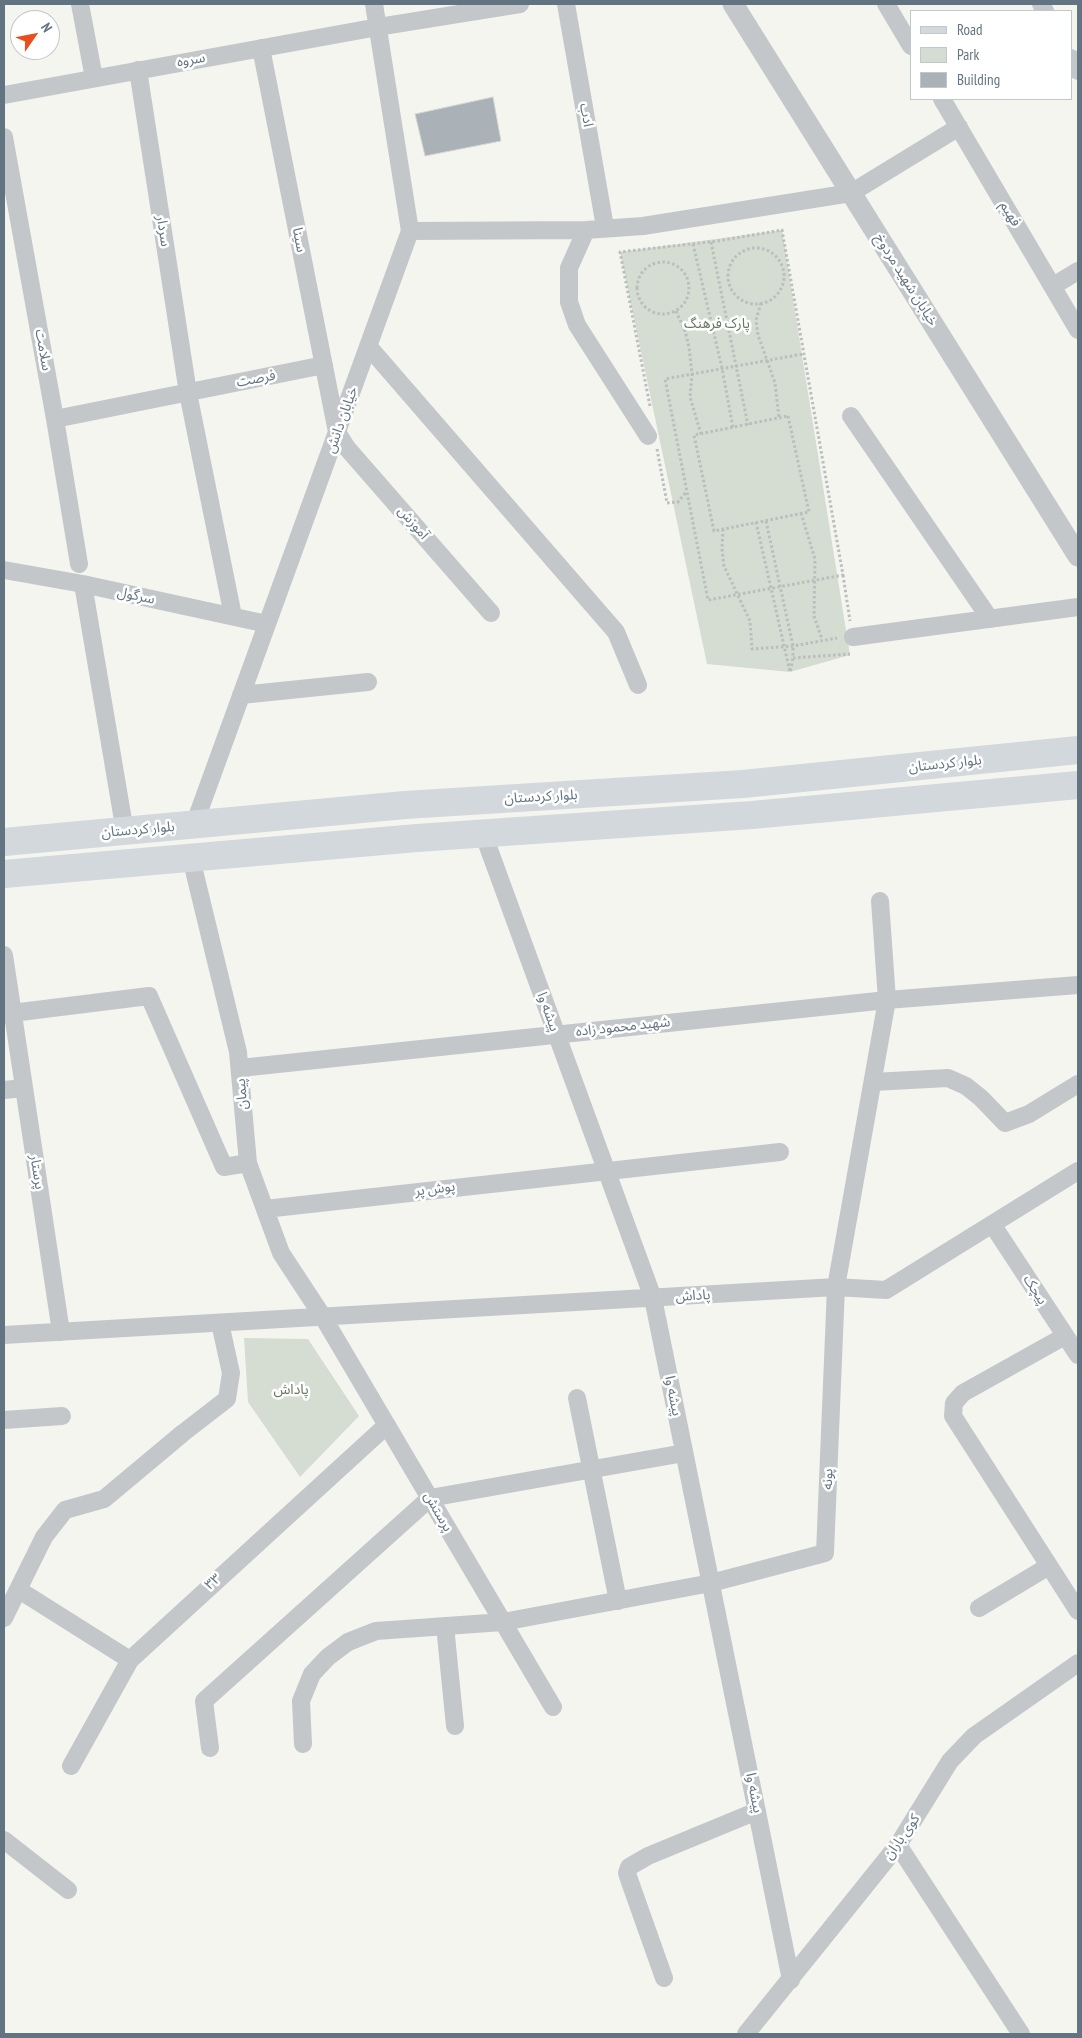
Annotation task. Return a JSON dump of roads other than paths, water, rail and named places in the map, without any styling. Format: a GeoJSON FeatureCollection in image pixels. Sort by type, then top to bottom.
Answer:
{"type":"FeatureCollection","features":[{"type":"Feature","properties":{"kind":"main road","name":"بلوار کردستان"},"geometry":{"type":"LineString","coordinates":[[4,842],[405,805],[744,784],[1078,750]]}},
{"type":"Feature","properties":{"kind":"main road"},"geometry":{"type":"LineString","coordinates":[[4,874],[483,833],[752,815],[1078,785]]}},
{"type":"Feature","properties":{"kind":"main road"},"geometry":{"type":"LineString","coordinates":[[1046,788],[1078,793]]}},
{"type":"Feature","properties":{"kind":"street"},"geometry":{"type":"LineString","coordinates":[[80,4],[94,78]]}},
{"type":"Feature","properties":{"kind":"street","name":"خیابان دانش"},"geometry":{"type":"LineString","coordinates":[[194,825],[410,231],[374,4]]}},
{"type":"Feature","properties":{"kind":"street"},"geometry":{"type":"LineString","coordinates":[[378,27],[520,4]]}},
{"type":"Feature","properties":{"kind":"street","name":"ادب"},"geometry":{"type":"LineString","coordinates":[[566,4],[605,227]]}},
{"type":"Feature","properties":{"kind":"street","name":"خیابان شهید مردوخ"},"geometry":{"type":"LineString","coordinates":[[733,4],[1020,459],[1078,556]]}},
{"type":"Feature","properties":{"kind":"street"},"geometry":{"type":"LineString","coordinates":[[886,4],[910,44]]}},
{"type":"Feature","properties":{"kind":"street","name":"سروه"},"geometry":{"type":"LineString","coordinates":[[4,95],[378,27]]}},
{"type":"Feature","properties":{"kind":"street","name":"سینا"},"geometry":{"type":"LineString","coordinates":[[261,48],[337,432]]}},
{"type":"Feature","properties":{"kind":"street"},"geometry":{"type":"LineString","coordinates":[[1072,60],[1078,71]]}},
{"type":"Feature","properties":{"kind":"street","name":"سردار"},"geometry":{"type":"LineString","coordinates":[[138,70],[188,392],[233,616]]}},
{"type":"Feature","properties":{"kind":"street","name":"فهیم"},"geometry":{"type":"LineString","coordinates":[[943,100],[1078,330]]}},
{"type":"Feature","properties":{"kind":"street"},"geometry":{"type":"LineString","coordinates":[[410,231],[586,230],[605,227],[643,226],[851,193],[959,127]]}},
{"type":"Feature","properties":{"kind":"street","name":"سلامت"},"geometry":{"type":"LineString","coordinates":[[4,137],[55,419],[78,564]]}},
{"type":"Feature","properties":{"kind":"street"},"geometry":{"type":"LineString","coordinates":[[586,230],[569,268],[569,302],[577,325],[652,438]]}},
{"type":"Feature","properties":{"kind":"street"},"geometry":{"type":"LineString","coordinates":[[1053,286],[1078,271]]}},
{"type":"Feature","properties":{"kind":"street"},"geometry":{"type":"LineString","coordinates":[[368,346],[616,632],[638,685]]}},
{"type":"Feature","properties":{"kind":"street","name":"فرصت"},"geometry":{"type":"LineString","coordinates":[[55,419],[324,365]]}},
{"type":"Feature","properties":{"kind":"street"},"geometry":{"type":"LineString","coordinates":[[851,416],[990,619]]}},
{"type":"Feature","properties":{"kind":"street","name":"آموزش"},"geometry":{"type":"LineString","coordinates":[[337,432],[347,448],[491,613]]}},
{"type":"Feature","properties":{"kind":"street","name":"سرگول"},"geometry":{"type":"LineString","coordinates":[[4,570],[83,584],[267,624]]}},
{"type":"Feature","properties":{"kind":"street"},"geometry":{"type":"LineString","coordinates":[[83,584],[125,832]]}},
{"type":"Feature","properties":{"kind":"street"},"geometry":{"type":"LineString","coordinates":[[853,637],[1078,607]]}},
{"type":"Feature","properties":{"kind":"street"},"geometry":{"type":"LineString","coordinates":[[242,695],[368,682]]}},
{"type":"Feature","properties":{"kind":"street","name":"پیشه وا"},"geometry":{"type":"LineString","coordinates":[[483,833],[653,1298],[791,1980]]}},
{"type":"Feature","properties":{"kind":"street","name":"پیمان"},"geometry":{"type":"LineString","coordinates":[[191,858],[238,1052],[248,1163],[281,1253],[323,1317]]}},
{"type":"Feature","properties":{"kind":"street"},"geometry":{"type":"LineString","coordinates":[[836,1287],[887,1000],[880,901]]}},
{"type":"Feature","properties":{"kind":"street","name":"پرستار"},"geometry":{"type":"LineString","coordinates":[[4,955],[8,1013],[24,1088],[61,1332]]}},
{"type":"Feature","properties":{"kind":"street","name":"شهید محمود زاده"},"geometry":{"type":"LineString","coordinates":[[240,1068],[887,1000],[1078,985]]}},
{"type":"Feature","properties":{"kind":"street"},"geometry":{"type":"LineString","coordinates":[[8,1013],[148,996],[224,1168],[248,1163]]}},
{"type":"Feature","properties":{"kind":"street"},"geometry":{"type":"LineString","coordinates":[[873,1082],[948,1078],[966,1086],[981,1098],[1004,1123],[1028,1114],[1078,1084]]}},
{"type":"Feature","properties":{"kind":"street"},"geometry":{"type":"LineString","coordinates":[[4,1090],[24,1088]]}},
{"type":"Feature","properties":{"kind":"street","name":"پوش پر"},"geometry":{"type":"LineString","coordinates":[[265,1209],[606,1169],[780,1152]]}},
{"type":"Feature","properties":{"kind":"street","name":"پاداش"},"geometry":{"type":"LineString","coordinates":[[4,1335],[836,1287],[886,1290],[1078,1171]]}},
{"type":"Feature","properties":{"kind":"street","name":"پیچک"},"geometry":{"type":"LineString","coordinates":[[992,1224],[1078,1355]]}},
{"type":"Feature","properties":{"kind":"street","name":"پونه"},"geometry":{"type":"LineString","coordinates":[[711,1583],[825,1553],[836,1287]]}},
{"type":"Feature","properties":{"kind":"street","name":"پرستش"},"geometry":{"type":"LineString","coordinates":[[323,1317],[553,1707]]}},
{"type":"Feature","properties":{"kind":"street"},"geometry":{"type":"LineString","coordinates":[[4,1618],[44,1537],[64,1510],[104,1499],[182,1433],[227,1399],[231,1373],[220,1323]]}},
{"type":"Feature","properties":{"kind":"street"},"geometry":{"type":"LineString","coordinates":[[1065,1336],[964,1393],[954,1403],[952,1416],[1078,1611]]}},
{"type":"Feature","properties":{"kind":"street"},"geometry":{"type":"LineString","coordinates":[[577,1398],[593,1469],[618,1601]]}},
{"type":"Feature","properties":{"kind":"street"},"geometry":{"type":"LineString","coordinates":[[4,1420],[62,1416]]}},
{"type":"Feature","properties":{"kind":"street","name":"۳۳"},"geometry":{"type":"LineString","coordinates":[[71,1766],[130,1660],[387,1425]]}},
{"type":"Feature","properties":{"kind":"street"},"geometry":{"type":"LineString","coordinates":[[210,1748],[204,1701],[430,1498],[684,1453]]}},
{"type":"Feature","properties":{"kind":"street"},"geometry":{"type":"LineString","coordinates":[[979,1608],[1049,1566]]}},
{"type":"Feature","properties":{"kind":"street"},"geometry":{"type":"LineString","coordinates":[[303,1744],[301,1701],[312,1674],[328,1657],[348,1642],[376,1631],[503,1622],[711,1583]]}},
{"type":"Feature","properties":{"kind":"street"},"geometry":{"type":"LineString","coordinates":[[19,1590],[130,1660]]}},
{"type":"Feature","properties":{"kind":"street"},"geometry":{"type":"LineString","coordinates":[[445,1626],[455,1726]]}},
{"type":"Feature","properties":{"kind":"street","name":"کوی باران"},"geometry":{"type":"LineString","coordinates":[[746,2034],[898,1845],[950,1761],[974,1736],[1078,1663]]}},
{"type":"Feature","properties":{"kind":"street"},"geometry":{"type":"LineString","coordinates":[[664,1978],[627,1873],[629,1867],[632,1863],[648,1856],[757,1811]]}},
{"type":"Feature","properties":{"kind":"street"},"geometry":{"type":"LineString","coordinates":[[4,1840],[68,1890]]}},
{"type":"Feature","properties":{"kind":"street"},"geometry":{"type":"LineString","coordinates":[[898,1845],[1021,2034]]}},
{"type":"Feature","properties":{"kind":"park label","name":"پارک فرهنگ"},"geometry":{"type":"Point","coordinates":[717,324]}}]}
